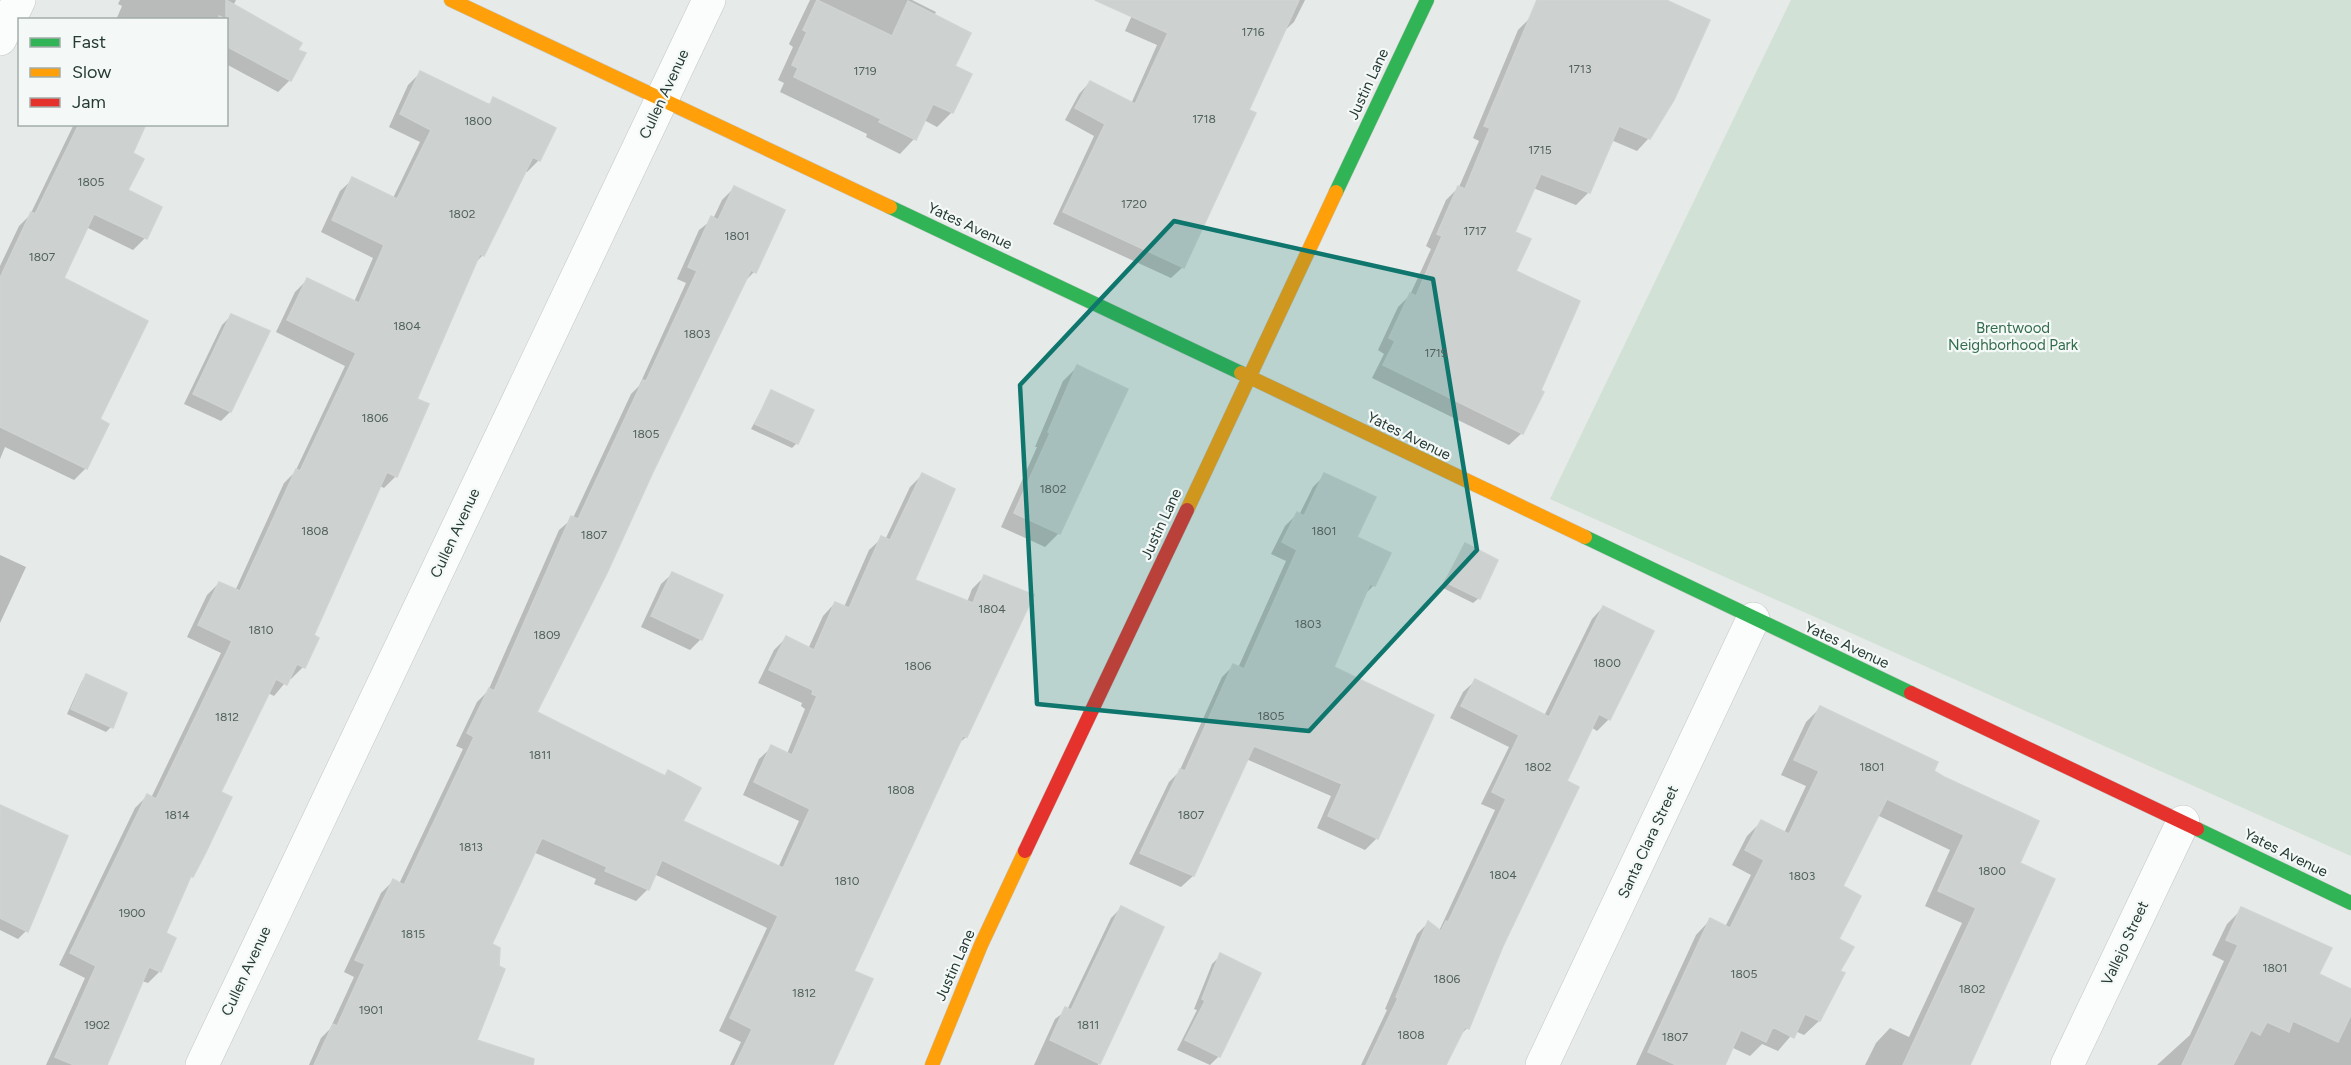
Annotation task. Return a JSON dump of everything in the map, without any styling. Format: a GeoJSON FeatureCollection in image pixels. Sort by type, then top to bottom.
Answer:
{"type":"FeatureCollection","features":[{"type":"Feature","properties":{"kind":"street"},"geometry":{"type":"LineString","coordinates":[[0,39],[18,0]]}},
{"type":"Feature","properties":{"kind":"street","name":"Yates Avenue"},"geometry":{"type":"LineString","coordinates":[[451,0],[1248,376],[2351,903]]}},
{"type":"Feature","properties":{"kind":"street","name":"Cullen Avenue"},"geometry":{"type":"LineString","coordinates":[[202,1065],[709,0]]}},
{"type":"Feature","properties":{"kind":"street","name":"Justin Lane"},"geometry":{"type":"LineString","coordinates":[[932,1065],[945,1028],[981,945],[1426,0]]}},
{"type":"Feature","properties":{"kind":"street","name":"Santa Clara Street"},"geometry":{"type":"LineString","coordinates":[[1542,1065],[1753,619]]}},
{"type":"Feature","properties":{"kind":"street","name":"Vallejo Street"},"geometry":{"type":"LineString","coordinates":[[2067,1065],[2183,822]]}},
{"type":"Feature","properties":{"kind":"highlighted area"},"geometry":{"type":"Polygon","coordinates":[[[1174,221],[1433,279],[1477,550],[1309,731],[1037,704],[1020,385],[1174,221]]]}},
{"type":"Feature","properties":{"kind":"green space","name":"Brentwood Neighborhood Park"},"geometry":{"type":"Polygon","coordinates":[[[1791,0],[2351,0],[2351,856],[1550,499],[1791,0]]]}},
{"type":"Feature","properties":{"kind":"building"},"geometry":{"type":"Polygon","coordinates":[[[226,0],[302,43],[298,50],[306,53],[291,81],[228,47],[228,18],[226,18],[226,0]]]}},
{"type":"Feature","properties":{"kind":"building"},"geometry":{"type":"Polygon","coordinates":[[[817,0],[892,36],[908,1],[971,33],[955,66],[972,74],[953,113],[933,104],[916,140],[879,122],[881,119],[794,77],[798,68],[792,65],[807,32],[803,30],[817,0]]]}},
{"type":"Feature","properties":{"kind":"building"},"geometry":{"type":"Polygon","coordinates":[[[1095,0],[1299,0],[1249,110],[1256,113],[1184,268],[1063,212],[1105,124],[1075,108],[1090,81],[1135,104],[1168,33],[1095,0]]]}},
{"type":"Feature","properties":{"kind":"building"},"geometry":{"type":"Polygon","coordinates":[[[1537,0],[1666,0],[1710,20],[1674,100],[1650,139],[1619,126],[1590,193],[1541,174],[1515,232],[1531,239],[1516,271],[1580,301],[1541,390],[1544,392],[1523,434],[1383,365],[1395,341],[1389,338],[1410,293],[1416,296],[1442,236],[1437,234],[1458,186],[1465,189],[1490,128],[1484,126],[1537,0]]]}},
{"type":"Feature","properties":{"kind":"building"},"geometry":{"type":"Polygon","coordinates":[[[420,71],[490,105],[493,97],[556,128],[540,161],[533,157],[484,256],[480,254],[417,399],[429,404],[397,477],[387,472],[314,635],[319,638],[305,668],[297,664],[287,685],[276,679],[221,792],[232,797],[206,852],[193,877],[191,876],[166,933],[176,938],[161,972],[149,967],[107,1065],[74,1065],[55,1057],[96,966],[70,953],[147,794],[156,799],[232,641],[198,625],[219,582],[240,591],[296,469],[300,471],[356,353],[287,320],[307,278],[359,303],[384,245],[332,220],[352,177],[397,199],[431,130],[400,114],[420,71]]]}},
{"type":"Feature","properties":{"kind":"building"},"geometry":{"type":"Polygon","coordinates":[[[78,126],[145,126],[133,153],[144,159],[128,190],[162,207],[147,239],[94,214],[64,278],[148,321],[100,419],[109,424],[87,469],[0,427],[0,278],[31,212],[35,214],[78,126]]]}},
{"type":"Feature","properties":{"kind":"building"},"geometry":{"type":"Polygon","coordinates":[[[734,186],[785,210],[756,273],[751,270],[653,472],[607,573],[537,712],[665,776],[668,770],[701,788],[683,821],[783,868],[810,809],[754,782],[771,745],[792,755],[817,696],[812,694],[813,690],[769,670],[786,636],[814,650],[835,602],[849,608],[881,536],[890,540],[922,473],[955,489],[915,580],[973,603],[984,575],[1034,595],[967,737],[963,736],[854,971],[873,979],[833,1065],[735,1065],[752,1029],[730,1018],[778,916],[662,860],[649,890],[605,871],[607,867],[542,838],[492,944],[500,948],[499,966],[505,969],[477,1040],[534,1059],[533,1065],[314,1065],[333,1024],[337,1026],[365,964],[355,960],[393,879],[404,885],[474,737],[467,733],[489,688],[494,691],[571,516],[578,519],[697,271],[688,267],[711,216],[718,220],[734,186]]]}},
{"type":"Feature","properties":{"kind":"building"},"geometry":{"type":"Polygon","coordinates":[[[231,314],[270,331],[231,412],[193,394],[231,314]]]}},
{"type":"Feature","properties":{"kind":"building"},"geometry":{"type":"Polygon","coordinates":[[[1077,365],[1128,389],[1060,534],[1014,513],[1077,365]]]}},
{"type":"Feature","properties":{"kind":"building"},"geometry":{"type":"Polygon","coordinates":[[[771,390],[814,410],[798,444],[755,424],[771,390]]]}},
{"type":"Feature","properties":{"kind":"building"},"geometry":{"type":"Polygon","coordinates":[[[1324,473],[1376,497],[1357,537],[1391,553],[1375,586],[1370,584],[1334,667],[1434,715],[1378,839],[1328,816],[1342,784],[1254,746],[1194,876],[1140,853],[1180,769],[1185,771],[1233,664],[1244,669],[1297,550],[1282,542],[1297,512],[1304,516],[1324,473]]]}},
{"type":"Feature","properties":{"kind":"building"},"geometry":{"type":"Polygon","coordinates":[[[1465,543],[1498,560],[1480,599],[1445,582],[1465,543]]]}},
{"type":"Feature","properties":{"kind":"building"},"geometry":{"type":"Polygon","coordinates":[[[672,572],[723,595],[702,640],[651,616],[672,572]]]}},
{"type":"Feature","properties":{"kind":"building"},"geometry":{"type":"Polygon","coordinates":[[[1603,606],[1654,631],[1610,720],[1599,714],[1567,781],[1579,787],[1503,946],[1469,1029],[1465,1027],[1446,1065],[1366,1065],[1398,998],[1396,997],[1428,921],[1441,931],[1446,921],[1448,922],[1506,799],[1492,792],[1519,735],[1461,706],[1475,679],[1549,717],[1603,606]]]}},
{"type":"Feature","properties":{"kind":"building"},"geometry":{"type":"Polygon","coordinates":[[[86,674],[127,693],[113,728],[71,709],[86,674]]]}},
{"type":"Feature","properties":{"kind":"building"},"geometry":{"type":"Polygon","coordinates":[[[1820,706],[1938,762],[1934,771],[1944,777],[2039,821],[2020,863],[2055,879],[1970,1065],[1903,1065],[1976,908],[1938,891],[1964,835],[1887,799],[1843,886],[1861,896],[1839,939],[1854,947],[1840,971],[1845,973],[1820,1021],[1805,1014],[1794,1038],[1773,1027],[1766,1042],[1741,1030],[1725,1065],[1676,1065],[1648,1052],[1710,918],[1730,928],[1764,860],[1745,850],[1761,820],[1789,834],[1819,771],[1794,760],[1820,706]]]}},
{"type":"Feature","properties":{"kind":"building"},"geometry":{"type":"Polygon","coordinates":[[[0,805],[68,836],[28,932],[0,918],[0,805]]]}},
{"type":"Feature","properties":{"kind":"building"},"geometry":{"type":"Polygon","coordinates":[[[1121,906],[1164,927],[1100,1064],[1050,1040],[1065,1007],[1071,1010],[1121,906]]]}},
{"type":"Feature","properties":{"kind":"building"},"geometry":{"type":"Polygon","coordinates":[[[2241,907],[2332,948],[2319,974],[2351,989],[2351,1015],[2338,1042],[2293,1021],[2289,1032],[2267,1022],[2260,1035],[2251,1030],[2233,1065],[2182,1065],[2238,945],[2226,940],[2241,907]]]}},
{"type":"Feature","properties":{"kind":"building"},"geometry":{"type":"Polygon","coordinates":[[[1220,953],[1261,973],[1220,1057],[1185,1040],[1205,1001],[1202,999],[1220,953]]]}},
{"type":"Feature","properties":{"kind":"traffic: fast"},"geometry":{"type":"LineString","coordinates":[[1336,192],[1427,0]]}},
{"type":"Feature","properties":{"kind":"traffic: fast"},"geometry":{"type":"LineString","coordinates":[[890,207],[1241,373]]}},
{"type":"Feature","properties":{"kind":"traffic: fast"},"geometry":{"type":"LineString","coordinates":[[1585,537],[1911,693]]}},
{"type":"Feature","properties":{"kind":"traffic: fast"},"geometry":{"type":"LineString","coordinates":[[2197,829],[2351,903]]}},
{"type":"Feature","properties":{"kind":"traffic: slow"},"geometry":{"type":"LineString","coordinates":[[451,0],[890,207]]}},
{"type":"Feature","properties":{"kind":"traffic: slow"},"geometry":{"type":"LineString","coordinates":[[1187,510],[1336,192]]}},
{"type":"Feature","properties":{"kind":"traffic: slow"},"geometry":{"type":"LineString","coordinates":[[1241,373],[1585,537]]}},
{"type":"Feature","properties":{"kind":"traffic: slow"},"geometry":{"type":"LineString","coordinates":[[932,1065],[981,945],[1025,851]]}},
{"type":"Feature","properties":{"kind":"traffic: jam"},"geometry":{"type":"LineString","coordinates":[[1025,851],[1187,510]]}},
{"type":"Feature","properties":{"kind":"traffic: jam"},"geometry":{"type":"LineString","coordinates":[[1911,693],[2197,829]]}}]}
